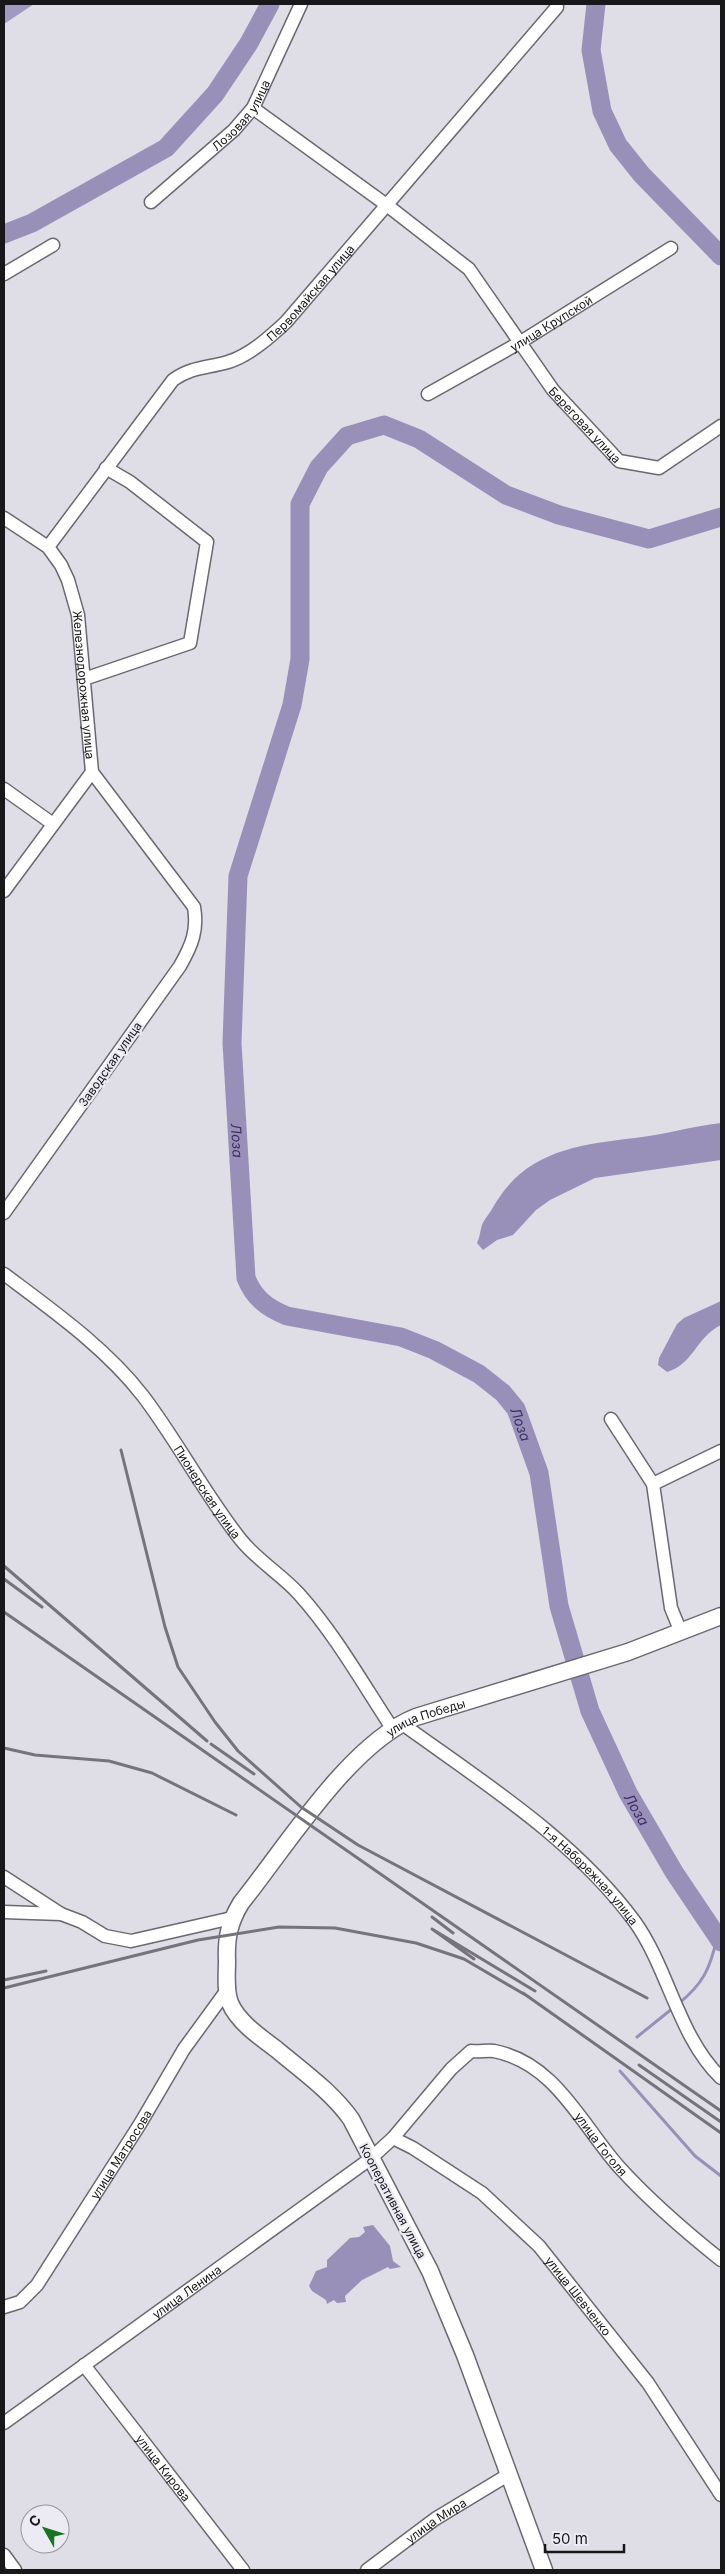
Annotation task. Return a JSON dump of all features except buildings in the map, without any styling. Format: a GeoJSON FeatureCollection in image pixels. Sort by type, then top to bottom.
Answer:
{"type":"FeatureCollection","features":[{"type":"Feature","properties":{"kind":"main road"},"geometry":{"type":"LineString","coordinates":[[680,1630],[721,1616]]}},
{"type":"Feature","properties":{"kind":"main road","name":"улица Победы"},"geometry":{"type":"LineString","coordinates":[[262,1876],[337,1782],[377,1739],[397,1726],[628,1652],[680,1630]]}},
{"type":"Feature","properties":{"kind":"main road","name":"Кооперативная улица"},"geometry":{"type":"LineString","coordinates":[[262,1876],[232,1918],[227,1933],[227,1990],[234,2010],[253,2031],[326,2091],[351,2119],[370,2159],[430,2271],[465,2355],[544,2570]]}},
{"type":"Feature","properties":{"kind":"street","name":"Лозовая улица"},"geometry":{"type":"LineString","coordinates":[[151,202],[234,130],[252,108],[301,4]]}},
{"type":"Feature","properties":{"kind":"street","name":"Первомайская улица"},"geometry":{"type":"LineString","coordinates":[[48,547],[173,380],[185,371],[230,362],[269,337],[286,322],[388,206],[557,7]]}},
{"type":"Feature","properties":{"kind":"street","name":"Береговая улица"},"geometry":{"type":"LineString","coordinates":[[252,108],[388,206],[468,269],[518,343],[553,390],[620,461],[659,468],[721,426]]}},
{"type":"Feature","properties":{"kind":"street"},"geometry":{"type":"LineString","coordinates":[[4,274],[52,246]]}},
{"type":"Feature","properties":{"kind":"street","name":"улица Крупской"},"geometry":{"type":"LineString","coordinates":[[428,394],[518,343],[671,248]]}},
{"type":"Feature","properties":{"kind":"street"},"geometry":{"type":"LineString","coordinates":[[84,679],[190,643],[207,542],[130,482],[106,468]]}},
{"type":"Feature","properties":{"kind":"street","name":"Железнодорожная улица"},"geometry":{"type":"LineString","coordinates":[[4,518],[48,547],[61,565],[68,580],[78,615],[92,772],[194,907]]}},
{"type":"Feature","properties":{"kind":"street"},"geometry":{"type":"LineString","coordinates":[[4,891],[92,772]]}},
{"type":"Feature","properties":{"kind":"street"},"geometry":{"type":"LineString","coordinates":[[4,789],[53,824]]}},
{"type":"Feature","properties":{"kind":"street","name":"Заводская улица"},"geometry":{"type":"LineString","coordinates":[[4,1213],[180,966],[192,944],[197,923],[194,907]]}},
{"type":"Feature","properties":{"kind":"street","name":"Пионерская улица"},"geometry":{"type":"LineString","coordinates":[[4,1274],[79,1333],[114,1364],[142,1395],[234,1530],[257,1557],[299,1594],[314,1612],[397,1726]]}},
{"type":"Feature","properties":{"kind":"street"},"geometry":{"type":"LineString","coordinates":[[611,1420],[653,1484],[671,1608],[680,1630]]}},
{"type":"Feature","properties":{"kind":"street"},"geometry":{"type":"LineString","coordinates":[[653,1484],[721,1451]]}},
{"type":"Feature","properties":{"kind":"street","name":"1-я Набережная улица"},"geometry":{"type":"LineString","coordinates":[[397,1726],[549,1832],[588,1868],[636,1924],[650,1948],[692,2037],[704,2058],[721,2078]]}},
{"type":"Feature","properties":{"kind":"street"},"geometry":{"type":"LineString","coordinates":[[4,1877],[61,1914],[82,1922],[105,1936],[131,1941],[232,1918]]}},
{"type":"Feature","properties":{"kind":"street"},"geometry":{"type":"LineString","coordinates":[[4,1912],[61,1914]]}},
{"type":"Feature","properties":{"kind":"street","name":"улица Матросова"},"geometry":{"type":"LineString","coordinates":[[4,2307],[20,2302],[37,2285],[140,2124],[184,2049],[227,1990]]}},
{"type":"Feature","properties":{"kind":"street","name":"улица Ленина"},"geometry":{"type":"LineString","coordinates":[[4,2423],[370,2159],[393,2138],[451,2069],[471,2051]]}},
{"type":"Feature","properties":{"kind":"street","name":"улица Гоголя"},"geometry":{"type":"LineString","coordinates":[[471,2051],[483,2053],[492,2051],[522,2062],[551,2082],[574,2107],[619,2167],[721,2260]]}},
{"type":"Feature","properties":{"kind":"street","name":"улица Шевченко"},"geometry":{"type":"LineString","coordinates":[[393,2138],[482,2193],[539,2246],[648,2383],[721,2496]]}},
{"type":"Feature","properties":{"kind":"street","name":"улица Кирова"},"geometry":{"type":"LineString","coordinates":[[84,2365],[243,2570]]}},
{"type":"Feature","properties":{"kind":"street","name":"улица Мира"},"geometry":{"type":"LineString","coordinates":[[367,2570],[435,2519],[508,2475]]}},
{"type":"Feature","properties":{"kind":"street"},"geometry":{"type":"LineString","coordinates":[[4,2555],[15,2570]]}},
{"type":"Feature","properties":{"kind":"shaded area"},"geometry":{"type":"Polygon","coordinates":[[[4,4],[34,4],[4,24],[4,4]]]}},
{"type":"Feature","properties":{"kind":"shaded area"},"geometry":{"type":"Polygon","coordinates":[[[721,1123],[721,1160],[595,1178],[550,1200],[536,1210],[513,1235],[497,1240],[483,1250],[477,1243],[483,1223],[505,1190],[520,1174],[553,1154],[592,1144],[646,1137],[721,1123]]]}},
{"type":"Feature","properties":{"kind":"shaded area"},"geometry":{"type":"Polygon","coordinates":[[[721,1301],[721,1325],[712,1330],[689,1357],[676,1368],[667,1372],[658,1365],[659,1358],[677,1324],[684,1318],[721,1301]]]}},
{"type":"Feature","properties":{"kind":"shaded area"},"geometry":{"type":"Polygon","coordinates":[[[373,2225],[390,2246],[393,2261],[401,2267],[390,2269],[388,2267],[362,2280],[345,2296],[346,2302],[337,2303],[334,2300],[327,2304],[326,2300],[312,2291],[309,2286],[316,2271],[327,2267],[327,2260],[350,2238],[359,2237],[365,2232],[363,2227],[373,2225]]]}},
{"type":"Feature","properties":{"kind":"waterway"},"geometry":{"type":"LineString","coordinates":[[4,234],[32,223],[166,148],[215,94],[249,43],[270,4]]}},
{"type":"Feature","properties":{"kind":"waterway"},"geometry":{"type":"LineString","coordinates":[[596,4],[591,50],[602,111],[618,145],[642,175],[721,256]]}},
{"type":"Feature","properties":{"kind":"waterway","name":"Лоза"},"geometry":{"type":"LineString","coordinates":[[721,517],[649,539],[559,515],[506,495],[419,439],[384,425],[347,436],[319,467],[300,504],[300,659],[292,705],[238,876],[232,1043],[246,1278],[249,1285],[262,1302],[273,1310],[287,1316],[401,1337],[434,1350],[479,1374],[503,1393],[516,1409],[539,1473],[559,1606],[590,1711],[628,1793],[674,1872],[721,1942]]}},
{"type":"Feature","properties":{"kind":"waterway"},"geometry":{"type":"LineString","coordinates":[[678,2004],[694,1990],[704,1975],[717,1938]]}},
{"type":"Feature","properties":{"kind":"waterway"},"geometry":{"type":"LineString","coordinates":[[637,2037],[673,2008]]}},
{"type":"Feature","properties":{"kind":"waterway"},"geometry":{"type":"LineString","coordinates":[[620,2071],[695,2156],[721,2176]]}},
{"type":"Feature","properties":{"kind":"railway"},"geometry":{"type":"LineString","coordinates":[[121,1450],[165,1627],[178,1667],[215,1722],[238,1751],[301,1807],[358,1845],[647,1998]]}},
{"type":"Feature","properties":{"kind":"railway"},"geometry":{"type":"LineString","coordinates":[[4,1566],[207,1741]]}},
{"type":"Feature","properties":{"kind":"railway"},"geometry":{"type":"LineString","coordinates":[[4,1579],[42,1607]]}},
{"type":"Feature","properties":{"kind":"railway"},"geometry":{"type":"LineString","coordinates":[[4,1612],[721,2111]]}},
{"type":"Feature","properties":{"kind":"railway"},"geometry":{"type":"LineString","coordinates":[[211,1744],[254,1774]]}},
{"type":"Feature","properties":{"kind":"railway"},"geometry":{"type":"LineString","coordinates":[[4,1748],[35,1755],[109,1761],[152,1773],[236,1815]]}},
{"type":"Feature","properties":{"kind":"railway"},"geometry":{"type":"LineString","coordinates":[[432,1917],[453,1933]]}},
{"type":"Feature","properties":{"kind":"railway"},"geometry":{"type":"LineString","coordinates":[[4,1988],[198,1940],[279,1927],[335,1928],[416,1943],[464,1959],[529,1997]]}},
{"type":"Feature","properties":{"kind":"railway"},"geometry":{"type":"LineString","coordinates":[[474,1959],[432,1929],[535,1991]]}},
{"type":"Feature","properties":{"kind":"railway"},"geometry":{"type":"LineString","coordinates":[[4,1980],[46,1971]]}},
{"type":"Feature","properties":{"kind":"railway"},"geometry":{"type":"LineString","coordinates":[[523,1993],[721,2133]]}},
{"type":"Feature","properties":{"kind":"railway"},"geometry":{"type":"LineString","coordinates":[[639,2065],[721,2122]]}}]}
